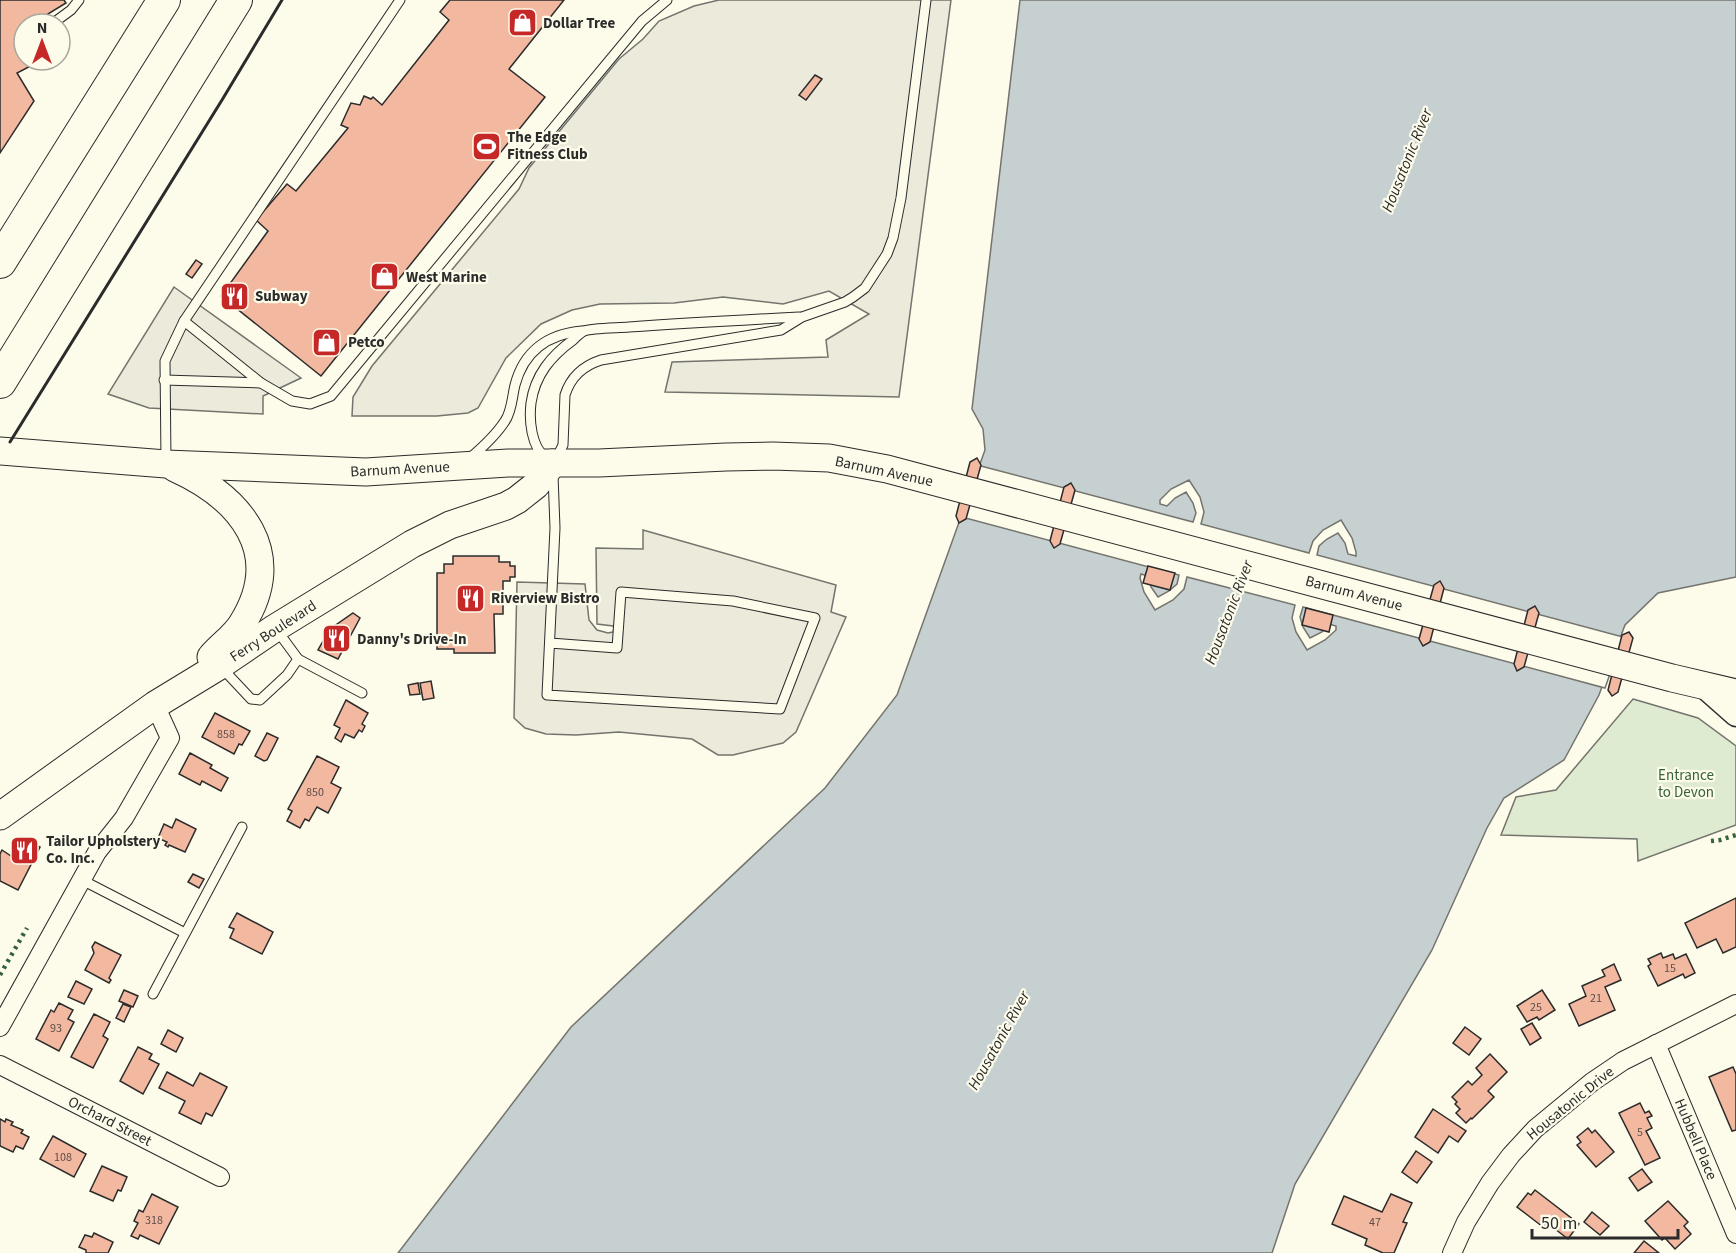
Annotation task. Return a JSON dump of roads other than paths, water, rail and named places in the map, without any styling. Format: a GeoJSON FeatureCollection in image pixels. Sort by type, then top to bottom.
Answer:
{"type":"FeatureCollection","features":[{"type":"Feature","properties":{"kind":"highway"},"geometry":{"type":"LineString","coordinates":[[0,262],[164,0]]}},
{"type":"Feature","properties":{"kind":"highway"},"geometry":{"type":"LineString","coordinates":[[0,382],[236,0]]}},
{"type":"Feature","properties":{"kind":"main road","name":"Barnum Avenue"},"geometry":{"type":"LineString","coordinates":[[0,451],[166,464],[366,472],[462,466],[726,457],[803,457],[858,463],[1702,686],[1736,693]]}},
{"type":"Feature","properties":{"kind":"main road","name":"Ferry Boulevard"},"geometry":{"type":"LineString","coordinates":[[0,816],[155,705],[412,544],[450,525],[517,500],[536,485],[553,463]]}},
{"type":"Feature","properties":{"kind":"main road"},"geometry":{"type":"LineString","coordinates":[[166,464],[207,484],[230,504],[250,529],[259,559],[257,591],[249,613],[233,636],[189,684]]}},
{"type":"Feature","properties":{"kind":"street"},"geometry":{"type":"LineString","coordinates":[[1702,686],[1736,715]]}},
{"type":"Feature","properties":{"kind":"street"},"geometry":{"type":"LineString","coordinates":[[0,1027],[97,852],[124,818],[170,738],[155,705]]}},
{"type":"Feature","properties":{"kind":"street","name":"Housatonic Drive"},"geometry":{"type":"LineString","coordinates":[[1452,1253],[1466,1222],[1490,1183],[1534,1130],[1592,1082],[1623,1061],[1736,1004]]}},
{"type":"Feature","properties":{"kind":"street","name":"Hubbell Place"},"geometry":{"type":"LineString","coordinates":[[1656,1044],[1736,1234]]}},
{"type":"Feature","properties":{"kind":"street","name":"Orchard Street"},"geometry":{"type":"LineString","coordinates":[[0,1065],[220,1177]]}},
{"type":"Feature","properties":{"kind":"lane"},"geometry":{"type":"LineString","coordinates":[[68,12],[79,0]]}},
{"type":"Feature","properties":{"kind":"lane"},"geometry":{"type":"LineString","coordinates":[[166,464],[165,361],[184,321],[400,0]]}},
{"type":"Feature","properties":{"kind":"lane"},"geometry":{"type":"LineString","coordinates":[[184,321],[261,382],[292,401],[310,404],[331,396],[642,21],[667,0]]}},
{"type":"Feature","properties":{"kind":"lane"},"geometry":{"type":"LineString","coordinates":[[550,643],[618,648],[621,592],[733,600],[814,618],[780,709],[547,695],[555,528],[553,463],[563,445],[565,395],[573,378],[585,366],[601,360],[781,330],[802,317],[845,302],[865,288],[893,238],[901,198],[926,0]]}},
{"type":"Feature","properties":{"kind":"lane"},"geometry":{"type":"LineString","coordinates":[[462,466],[488,442],[506,420],[518,376],[533,352],[549,339],[561,334],[584,331],[686,322],[802,317]]}},
{"type":"Feature","properties":{"kind":"lane"},"geometry":{"type":"LineString","coordinates":[[553,463],[540,454],[534,439],[530,412],[534,388],[542,371],[559,349],[584,331]]}},
{"type":"Feature","properties":{"kind":"lane"},"geometry":{"type":"LineString","coordinates":[[164,380],[261,382]]}},
{"type":"Feature","properties":{"kind":"lane"},"geometry":{"type":"LineString","coordinates":[[275,628],[297,659],[362,693]]}},
{"type":"Feature","properties":{"kind":"lane"},"geometry":{"type":"LineString","coordinates":[[219,666],[251,699],[260,700],[287,675],[297,659]]}},
{"type":"Feature","properties":{"kind":"lane"},"geometry":{"type":"LineString","coordinates":[[153,994],[242,827]]}},
{"type":"Feature","properties":{"kind":"lane"},"geometry":{"type":"LineString","coordinates":[[82,879],[185,933]]}},
{"type":"Feature","properties":{"kind":"water","name":"Housatonic River"},"geometry":{"type":"Polygon","coordinates":[[[1020,0],[1736,0],[1736,577],[1658,593],[1625,625],[1599,695],[1564,760],[1504,798],[1487,828],[1432,950],[1295,1184],[1272,1253],[398,1253],[571,1027],[825,788],[897,695],[985,450],[983,429],[972,409],[1020,0]]]}},
{"type":"Feature","properties":{"kind":"place","name":"Dollar Tree"},"geometry":{"type":"Point","coordinates":[522,23]}},
{"type":"Feature","properties":{"kind":"place","name":"The Edge Fitness Club"},"geometry":{"type":"Point","coordinates":[486,146]}},
{"type":"Feature","properties":{"kind":"place","name":"West Marine"},"geometry":{"type":"Point","coordinates":[385,277]}},
{"type":"Feature","properties":{"kind":"place","name":"Subway"},"geometry":{"type":"Point","coordinates":[234,296]}},
{"type":"Feature","properties":{"kind":"place","name":"Petco"},"geometry":{"type":"Point","coordinates":[327,342]}},
{"type":"Feature","properties":{"kind":"place","name":"Riverview Bistro"},"geometry":{"type":"Point","coordinates":[470,598]}},
{"type":"Feature","properties":{"kind":"place","name":"Danny's Drive-In"},"geometry":{"type":"Point","coordinates":[336,639]}},
{"type":"Feature","properties":{"kind":"place","name":"Tailor Upholstery Co. Inc."},"geometry":{"type":"Point","coordinates":[25,850]}},
{"type":"Feature","properties":{"kind":"park label","name":"Entrance to Devon"},"geometry":{"type":"Point","coordinates":[1686,784]}}]}
